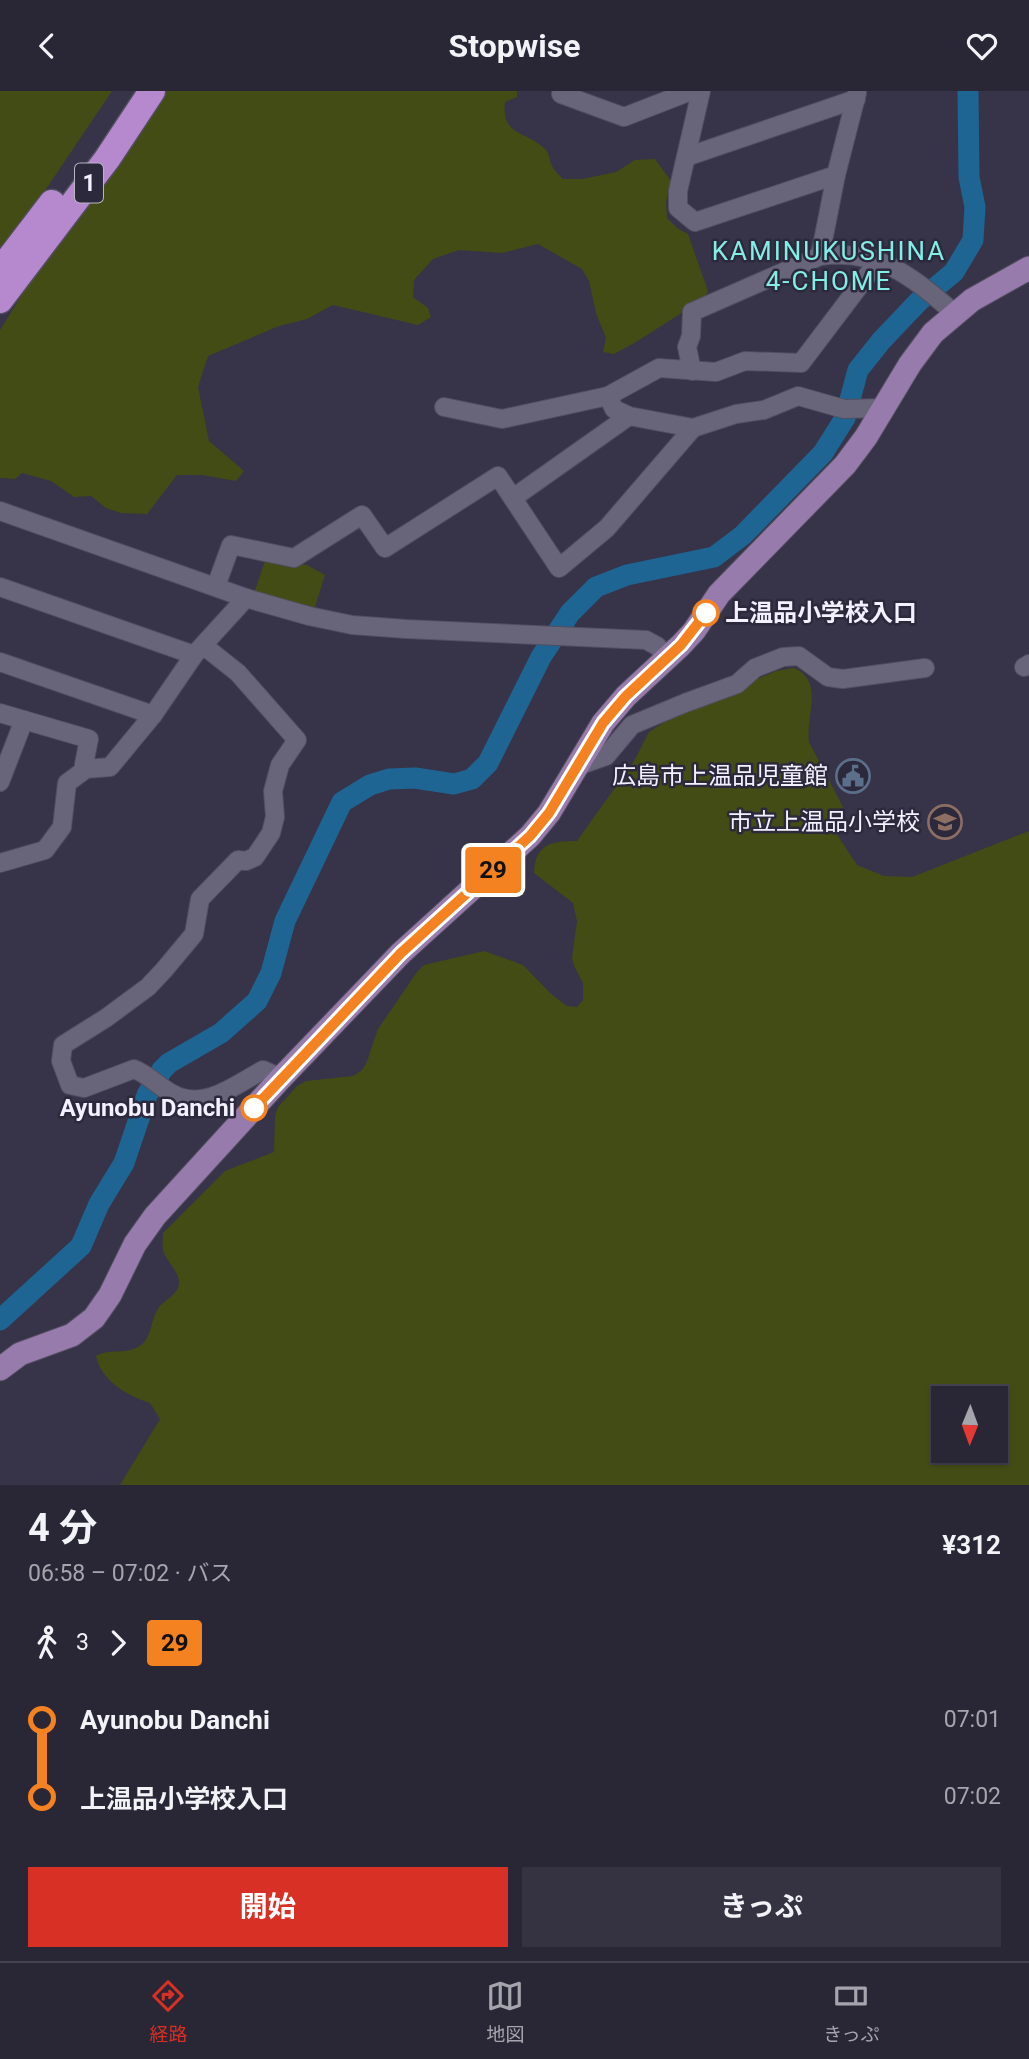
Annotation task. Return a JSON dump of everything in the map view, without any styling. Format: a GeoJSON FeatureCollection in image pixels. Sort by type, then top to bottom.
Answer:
{"type":"FeatureCollection","features":[{"type":"Feature","properties":{"kind":"highway","name":"1"},"geometry":{"type":"LineString","coordinates":[[0,300],[8,271],[132,91]]}},
{"type":"Feature","properties":{"kind":"highway","name":"1"},"geometry":{"type":"LineString","coordinates":[[8,271],[107,159],[152,91]]}},
{"type":"Feature","properties":{"kind":"main road"},"geometry":{"type":"LineString","coordinates":[[0,1369],[20,1354],[72,1335],[94,1318],[103,1307],[127,1259],[150,1223],[281,1078],[401,953],[530,836],[549,813],[593,737],[614,709],[694,631],[719,594],[845,465],[866,437],[874,408],[948,308],[1029,268]]}},
{"type":"Feature","properties":{"kind":"street"},"geometry":{"type":"LineString","coordinates":[[562,91],[561,94],[624,117],[691,91]]}},
{"type":"Feature","properties":{"kind":"street"},"geometry":{"type":"LineString","coordinates":[[701,91],[678,191],[678,208],[695,222],[836,175]]}},
{"type":"Feature","properties":{"kind":"street"},"geometry":{"type":"LineString","coordinates":[[686,157],[857,95]]}},
{"type":"Feature","properties":{"kind":"street"},"geometry":{"type":"LineString","coordinates":[[820,257],[836,175],[857,95]]}},
{"type":"Feature","properties":{"kind":"street"},"geometry":{"type":"LineString","coordinates":[[692,371],[687,347],[691,336],[692,312],[820,257],[836,254],[879,260],[916,281],[948,308]]}},
{"type":"Feature","properties":{"kind":"street"},"geometry":{"type":"LineString","coordinates":[[444,407],[502,419],[608,396],[659,368],[716,372],[745,361],[801,363],[879,260]]}},
{"type":"Feature","properties":{"kind":"street"},"geometry":{"type":"LineString","coordinates":[[608,396],[614,409],[629,416],[693,428],[736,414],[764,410],[798,397],[845,409],[874,408]]}},
{"type":"Feature","properties":{"kind":"street"},"geometry":{"type":"LineString","coordinates":[[513,498],[629,416]]}},
{"type":"Feature","properties":{"kind":"street"},"geometry":{"type":"LineString","coordinates":[[216,586],[231,545],[294,558],[362,515],[385,548],[498,476],[559,568],[607,528],[693,428]]}},
{"type":"Feature","properties":{"kind":"street"},"geometry":{"type":"LineString","coordinates":[[0,511],[246,598],[309,616],[352,625],[646,640],[657,646],[668,658]]}},
{"type":"Feature","properties":{"kind":"street"},"geometry":{"type":"LineString","coordinates":[[0,587],[199,650],[238,673],[297,740],[280,765],[274,791],[275,817],[271,833],[255,857],[246,861],[238,860],[200,899],[194,934],[148,987],[106,1019],[63,1045],[61,1061],[69,1085],[84,1088],[134,1069],[178,1097],[205,1100],[262,1070],[281,1078]]}},
{"type":"Feature","properties":{"kind":"street"},"geometry":{"type":"LineString","coordinates":[[0,863],[45,850],[62,827],[67,783],[86,769],[110,767],[153,715],[199,650],[246,598]]}},
{"type":"Feature","properties":{"kind":"street"},"geometry":{"type":"LineString","coordinates":[[575,767],[606,756],[632,725],[662,711],[737,684],[755,668],[783,657],[799,656],[828,677],[843,680],[925,668]]}},
{"type":"Feature","properties":{"kind":"street"},"geometry":{"type":"LineString","coordinates":[[0,662],[153,715]]}},
{"type":"Feature","properties":{"kind":"street"},"geometry":{"type":"LineString","coordinates":[[0,713],[89,739],[84,764],[86,769]]}},
{"type":"Feature","properties":{"kind":"street"},"geometry":{"type":"LineString","coordinates":[[1,778],[24,720]]}},
{"type":"Feature","properties":{"kind":"green space"},"geometry":{"type":"Polygon","coordinates":[[[0,91],[112,91],[42,195],[0,251],[0,91]]]}},
{"type":"Feature","properties":{"kind":"green space"},"geometry":{"type":"Polygon","coordinates":[[[165,91],[517,91],[517,97],[505,102],[507,121],[517,132],[546,150],[553,168],[563,179],[583,179],[616,172],[635,160],[655,159],[671,181],[666,202],[667,218],[688,234],[708,291],[705,298],[614,354],[603,352],[606,338],[596,313],[589,281],[582,269],[538,244],[502,253],[459,250],[433,259],[414,280],[413,297],[428,308],[431,317],[418,325],[333,305],[307,319],[279,326],[208,356],[198,387],[209,441],[244,471],[236,481],[202,475],[177,475],[147,514],[121,513],[106,508],[91,496],[74,497],[51,481],[22,473],[15,479],[0,478],[0,330],[37,271],[165,91]]]}},
{"type":"Feature","properties":{"kind":"green space"},"geometry":{"type":"Polygon","coordinates":[[[266,558],[307,565],[325,575],[315,607],[254,593],[266,558]]]}},
{"type":"Feature","properties":{"kind":"green space"},"geometry":{"type":"Polygon","coordinates":[[[794,668],[803,674],[809,682],[812,701],[809,742],[843,807],[838,815],[836,833],[857,865],[884,876],[912,877],[1029,831],[1029,1485],[120,1485],[160,1419],[150,1403],[125,1392],[109,1380],[96,1356],[106,1352],[127,1351],[143,1344],[158,1309],[178,1288],[179,1280],[163,1250],[163,1233],[225,1171],[274,1152],[275,1116],[278,1107],[297,1086],[306,1081],[353,1076],[361,1071],[378,1029],[424,965],[484,951],[523,965],[551,994],[567,1006],[577,1007],[583,1000],[583,983],[572,958],[577,921],[573,903],[534,873],[535,863],[538,855],[547,846],[577,841],[634,761],[649,732],[684,710],[776,671],[794,668]]]}},
{"type":"Feature","properties":{"kind":"waterway"},"geometry":{"type":"LineString","coordinates":[[0,1320],[81,1246],[99,1204],[124,1163],[147,1095],[162,1070],[169,1063],[221,1033],[257,1001],[271,973],[285,921],[342,802],[370,785],[389,779],[415,778],[454,784],[472,779],[488,763],[541,657],[570,613],[596,587],[627,575],[714,557],[743,535],[823,453],[845,418],[858,370],[919,301],[954,272],[973,240],[975,207],[969,177],[968,91]]}},
{"type":"Feature","properties":{"kind":"bus line","name":"29"},"geometry":{"type":"LineString","coordinates":[[254,1108],[401,953],[520,847],[549,813],[583,752],[614,709],[681,645],[706,613]]}},
{"type":"Feature","properties":{"kind":"place","name":"上温品小学校入口"},"geometry":{"type":"Point","coordinates":[706,613]}},
{"type":"Feature","properties":{"kind":"place","name":"広島市上温品児童館"},"geometry":{"type":"Point","coordinates":[853,776]}},
{"type":"Feature","properties":{"kind":"place","name":"市立上温品小学校"},"geometry":{"type":"Point","coordinates":[945,822]}},
{"type":"Feature","properties":{"kind":"place","name":"Ayunobu Danchi"},"geometry":{"type":"Point","coordinates":[254,1108]}},
{"type":"Feature","properties":{"kind":"district","name":"KAMINUKUSHINA 4-CHOME"},"geometry":{"type":"Point","coordinates":[829,266]}}]}
